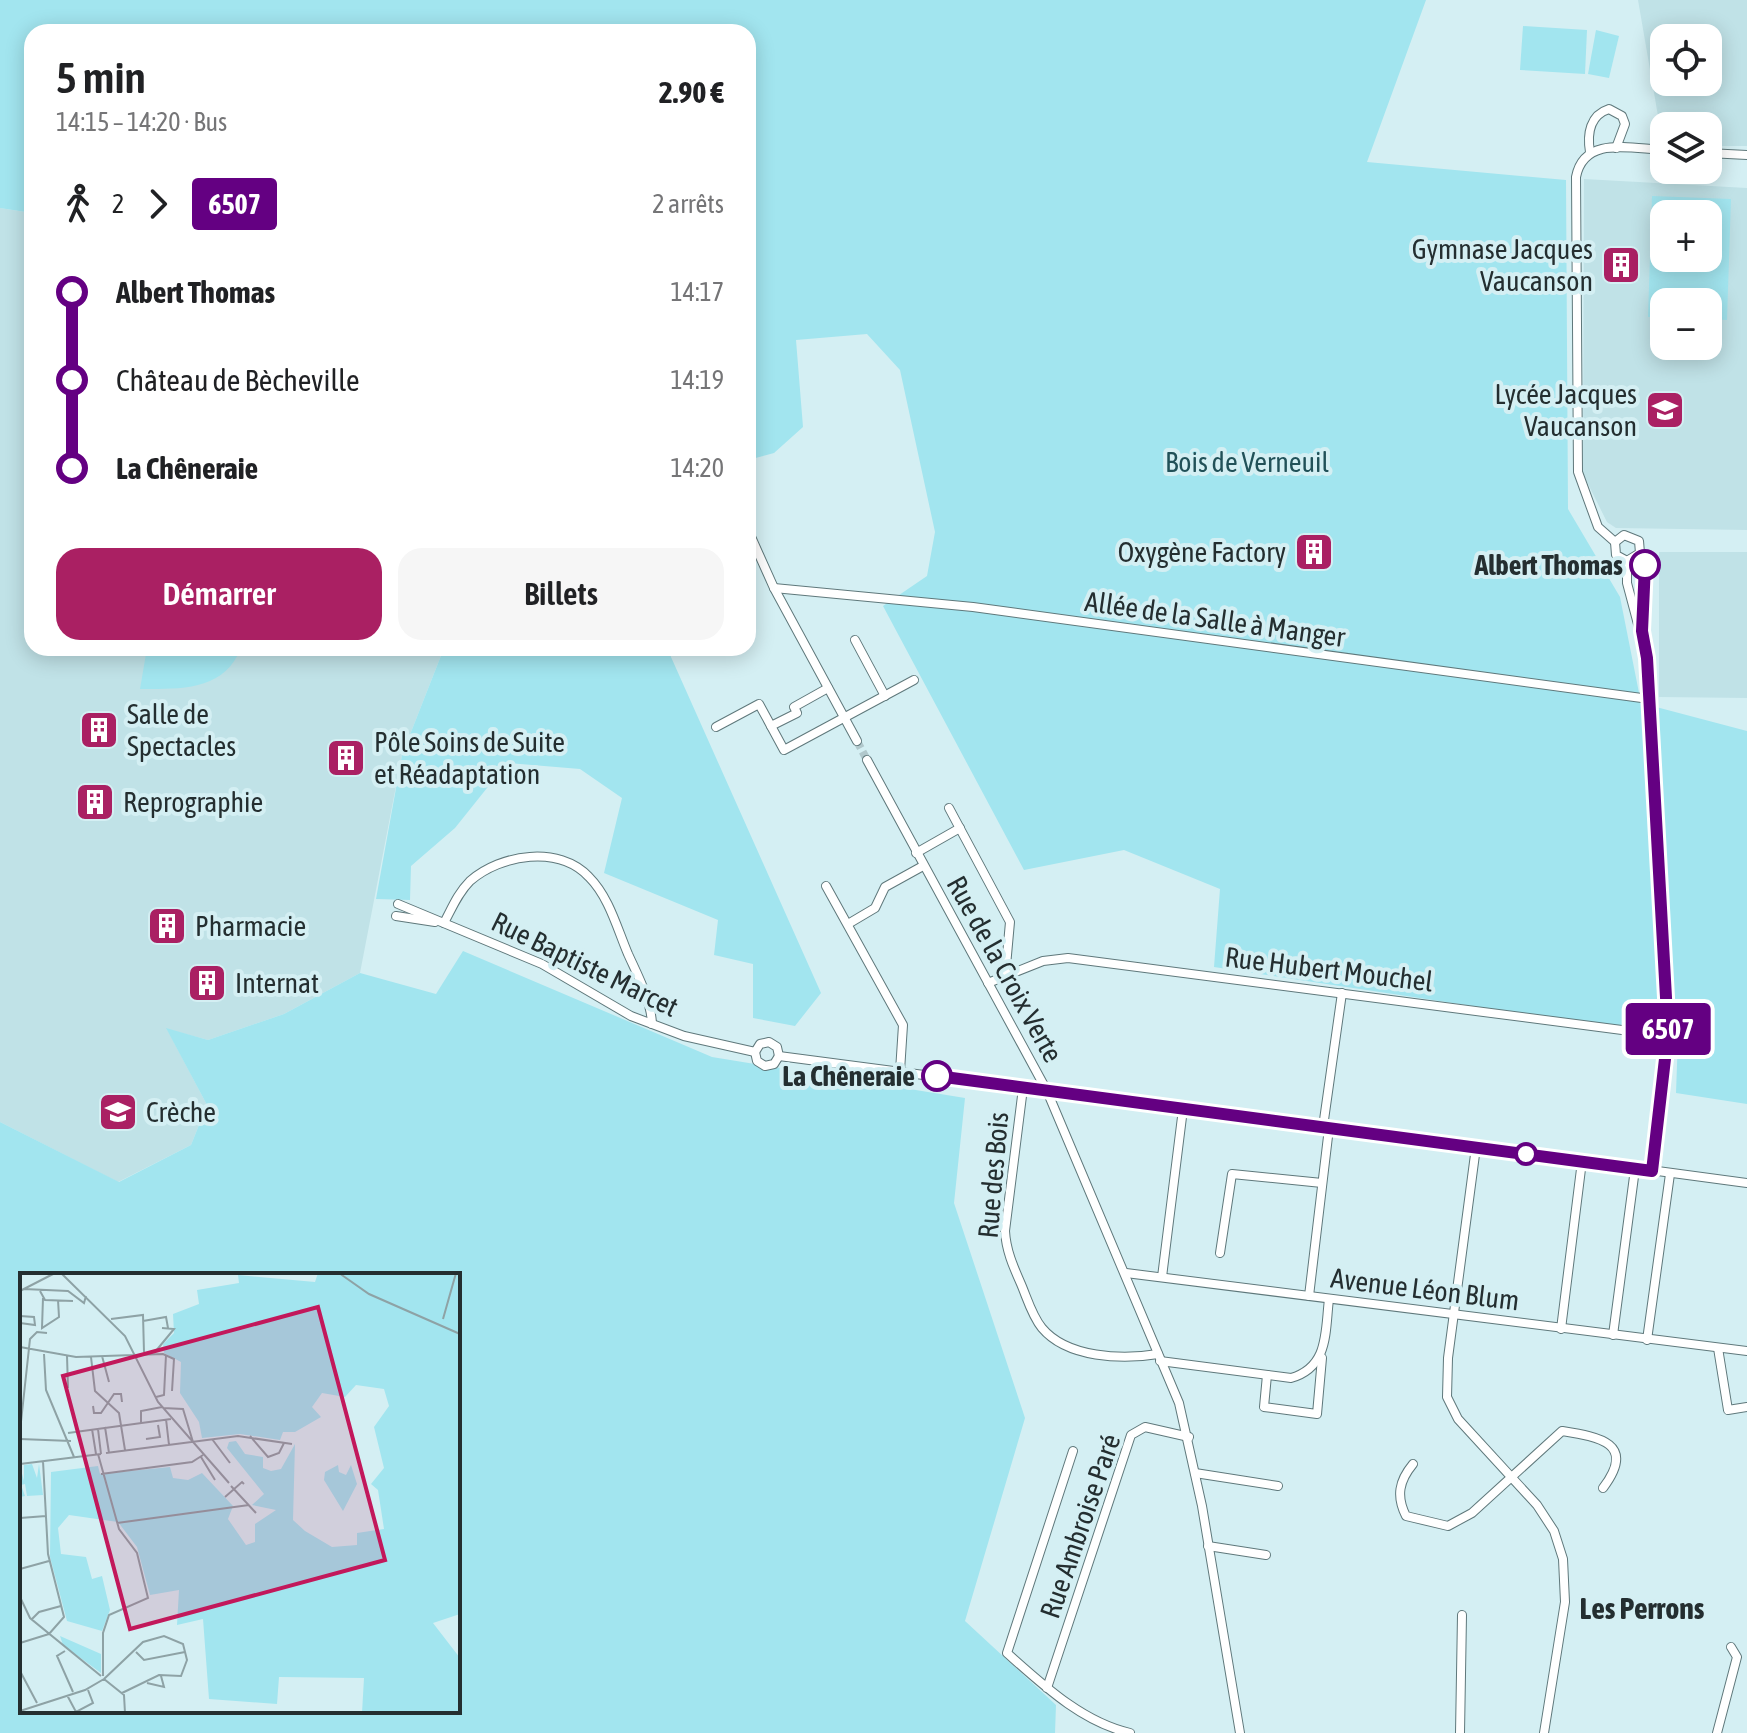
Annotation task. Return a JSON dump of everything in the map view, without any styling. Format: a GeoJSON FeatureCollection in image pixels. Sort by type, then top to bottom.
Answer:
{"type":"FeatureCollection","features":[{"type":"Feature","properties":{"kind":"street"},"geometry":{"type":"LineString","coordinates":[[1590,152],[1588,134],[1595,117],[1609,109],[1622,116],[1625,124],[1616,148]]}},
{"type":"Feature","properties":{"kind":"street"},"geometry":{"type":"LineString","coordinates":[[1627,561],[1616,555],[1615,542],[1598,527],[1578,472],[1576,177],[1581,161],[1590,152],[1616,148],[1650,149]]}},
{"type":"Feature","properties":{"kind":"street"},"geometry":{"type":"LineString","coordinates":[[1722,154],[1747,155]]}},
{"type":"Feature","properties":{"kind":"street"},"geometry":{"type":"LineString","coordinates":[[1615,542],[1624,535],[1639,541],[1640,553],[1627,561]]}},
{"type":"Feature","properties":{"kind":"street"},"geometry":{"type":"LineString","coordinates":[[756,548],[774,588],[857,741]]}},
{"type":"Feature","properties":{"kind":"street"},"geometry":{"type":"LineString","coordinates":[[1627,561],[1627,583],[1647,658],[1668,1036],[1652,1171]]}},
{"type":"Feature","properties":{"kind":"street","name":"Allée de la Salle à Manger"},"geometry":{"type":"LineString","coordinates":[[774,588],[973,607],[1649,699]]}},
{"type":"Feature","properties":{"kind":"street"},"geometry":{"type":"LineString","coordinates":[[855,640],[885,696]]}},
{"type":"Feature","properties":{"kind":"street"},"geometry":{"type":"LineString","coordinates":[[716,727],[759,704],[784,750],[914,680]]}},
{"type":"Feature","properties":{"kind":"street"},"geometry":{"type":"LineString","coordinates":[[771,726],[797,713],[794,707],[828,688]]}},
{"type":"Feature","properties":{"kind":"street","name":"Rue de la Croix Verte"},"geometry":{"type":"LineString","coordinates":[[867,760],[1047,1091],[1126,1273],[1159,1358],[1189,1437],[1240,1733]]}},
{"type":"Feature","properties":{"kind":"street"},"geometry":{"type":"LineString","coordinates":[[949,808],[1010,922],[1005,977]]}},
{"type":"Feature","properties":{"kind":"street"},"geometry":{"type":"LineString","coordinates":[[916,853],[960,828]]}},
{"type":"Feature","properties":{"kind":"street"},"geometry":{"type":"LineString","coordinates":[[444,923],[460,893],[494,865],[523,857],[571,864],[588,875],[602,892],[649,1005],[652,1024]]}},
{"type":"Feature","properties":{"kind":"street"},"geometry":{"type":"LineString","coordinates":[[848,924],[875,908],[885,887],[923,866]]}},
{"type":"Feature","properties":{"kind":"street"},"geometry":{"type":"LineString","coordinates":[[826,886],[903,1025],[900,1071]]}},
{"type":"Feature","properties":{"kind":"street","name":"Rue Baptiste Marcet"},"geometry":{"type":"LineString","coordinates":[[398,904],[542,964],[631,1016],[684,1036],[755,1052]]}},
{"type":"Feature","properties":{"kind":"street","name":"Rue Baptiste Marcet"},"geometry":{"type":"LineString","coordinates":[[396,916],[444,923]]}},
{"type":"Feature","properties":{"kind":"street","name":"Rue Hubert Mouchel"},"geometry":{"type":"LineString","coordinates":[[988,983],[1043,961],[1068,958],[1668,1036]]}},
{"type":"Feature","properties":{"kind":"street"},"geometry":{"type":"LineString","coordinates":[[1309,1296],[1342,993]]}},
{"type":"Feature","properties":{"kind":"street","name":"Rue Baptiste Marcet"},"geometry":{"type":"LineString","coordinates":[[769,1042],[777,1047],[779,1056],[774,1064],[765,1066],[757,1061],[755,1052],[760,1044],[769,1042]]}},
{"type":"Feature","properties":{"kind":"street","name":"Rue Baptiste Marcet"},"geometry":{"type":"LineString","coordinates":[[779,1056],[1601,1164]]}},
{"type":"Feature","properties":{"kind":"street","name":"Rue des Bois"},"geometry":{"type":"LineString","coordinates":[[1023,1088],[1005,1231],[1008,1253],[1035,1317],[1057,1342],[1075,1350],[1132,1358],[1159,1358],[1291,1378],[1304,1374],[1322,1357]]}},
{"type":"Feature","properties":{"kind":"street"},"geometry":{"type":"LineString","coordinates":[[1162,1277],[1183,1109]]}},
{"type":"Feature","properties":{"kind":"street"},"geometry":{"type":"LineString","coordinates":[[1476,1147],[1445,1379],[1450,1406],[1458,1419],[1537,1505],[1554,1531],[1563,1559],[1565,1602],[1544,1733]]}},
{"type":"Feature","properties":{"kind":"street"},"geometry":{"type":"LineString","coordinates":[[1561,1329],[1582,1161]]}},
{"type":"Feature","properties":{"kind":"street"},"geometry":{"type":"LineString","coordinates":[[1613,1165],[1747,1183]]}},
{"type":"Feature","properties":{"kind":"street"},"geometry":{"type":"LineString","coordinates":[[1613,1335],[1635,1169]]}},
{"type":"Feature","properties":{"kind":"street"},"geometry":{"type":"LineString","coordinates":[[1220,1253],[1232,1174],[1322,1183]]}},
{"type":"Feature","properties":{"kind":"street"},"geometry":{"type":"LineString","coordinates":[[1647,1340],[1670,1174]]}},
{"type":"Feature","properties":{"kind":"street","name":"Avenue Léon Blum"},"geometry":{"type":"LineString","coordinates":[[1126,1273],[1747,1351]]}},
{"type":"Feature","properties":{"kind":"street"},"geometry":{"type":"LineString","coordinates":[[1267,1375],[1264,1407],[1317,1414],[1329,1299]]}},
{"type":"Feature","properties":{"kind":"street"},"geometry":{"type":"LineString","coordinates":[[1718,1348],[1728,1410],[1747,1407]]}},
{"type":"Feature","properties":{"kind":"street","name":"Rue Ambroise Paré"},"geometry":{"type":"LineString","coordinates":[[1047,1688],[1131,1435],[1145,1427],[1189,1437]]}},
{"type":"Feature","properties":{"kind":"street"},"geometry":{"type":"LineString","coordinates":[[1413,1464],[1402,1477],[1399,1502],[1406,1516],[1448,1526],[1472,1513],[1510,1474],[1562,1431],[1601,1437],[1611,1444],[1616,1457],[1614,1473],[1603,1488]]}},
{"type":"Feature","properties":{"kind":"street"},"geometry":{"type":"LineString","coordinates":[[1073,1451],[1007,1653],[1047,1688],[1112,1731],[1130,1733]]}},
{"type":"Feature","properties":{"kind":"street"},"geometry":{"type":"LineString","coordinates":[[1195,1473],[1278,1486]]}},
{"type":"Feature","properties":{"kind":"street"},"geometry":{"type":"LineString","coordinates":[[1208,1546],[1266,1555]]}},
{"type":"Feature","properties":{"kind":"street"},"geometry":{"type":"LineString","coordinates":[[1460,1733],[1462,1615]]}},
{"type":"Feature","properties":{"kind":"street"},"geometry":{"type":"LineString","coordinates":[[1717,1733],[1737,1657],[1731,1647]]}},
{"type":"Feature","properties":{"kind":"shaded area"},"geometry":{"type":"Polygon","coordinates":[[[1638,0],[1747,0],[1747,146],[1722,146],[1722,112],[1657,112],[1655,96],[1722,96],[1722,24],[1650,24],[1650,70],[1638,0]]]}},
{"type":"Feature","properties":{"kind":"shaded area","name":"Lycée Jacques Vaucanson"},"geometry":{"type":"Polygon","coordinates":[[[1584,179],[1747,188],[1747,530],[1616,528],[1607,522],[1583,474],[1584,179]]]}},
{"type":"Feature","properties":{"kind":"shaded area"},"geometry":{"type":"Polygon","coordinates":[[[0,208],[24,212],[24,656],[441,656],[402,755],[360,973],[284,1014],[208,1040],[167,1029],[207,1105],[191,1145],[118,1182],[0,1122],[0,208]]]}},
{"type":"Feature","properties":{"kind":"shaded area"},"geometry":{"type":"Polygon","coordinates":[[[1659,552],[1747,552],[1747,698],[1659,697],[1659,552]]]}},
{"type":"Feature","properties":{"kind":"green space","name":"Bois de Verneuil"},"geometry":{"type":"Polygon","coordinates":[[[0,0],[1426,0],[1367,162],[1566,180],[1568,509],[1620,597],[1641,703],[1747,731],[1747,1104],[1676,1093],[1678,1037],[1214,967],[1220,889],[1124,850],[1024,870],[883,606],[927,576],[935,532],[900,370],[867,334],[796,340],[803,427],[774,453],[756,458],[756,24],[24,24],[24,212],[0,208],[0,0]]]}},
{"type":"Feature","properties":{"kind":"green space"},"geometry":{"type":"Polygon","coordinates":[[[1523,26],[1587,30],[1585,74],[1520,70],[1523,26]]]}},
{"type":"Feature","properties":{"kind":"green space"},"geometry":{"type":"Polygon","coordinates":[[[1596,30],[1619,36],[1609,78],[1588,74],[1596,30]]]}},
{"type":"Feature","properties":{"kind":"green space"},"geometry":{"type":"Polygon","coordinates":[[[1652,196],[1731,199],[1727,320],[1722,320],[1722,288],[1650,288],[1648,317],[1650,256],[1650,272],[1722,272],[1722,200],[1652,200],[1652,196]]]}},
{"type":"Feature","properties":{"kind":"green space"},"geometry":{"type":"Polygon","coordinates":[[[146,656],[236,656],[224,673],[200,685],[140,689],[146,656]]]}},
{"type":"Feature","properties":{"kind":"green space"},"geometry":{"type":"Polygon","coordinates":[[[441,656],[671,656],[821,993],[795,1026],[753,1018],[753,964],[714,955],[718,920],[604,873],[622,798],[580,769],[507,763],[455,828],[411,866],[410,900],[376,899],[402,755],[441,656]]]}},
{"type":"Feature","properties":{"kind":"green space"},"geometry":{"type":"Polygon","coordinates":[[[463,951],[712,1057],[965,1098],[954,1203],[1025,1418],[965,1621],[1056,1705],[1055,1733],[0,1733],[0,1122],[119,1182],[191,1145],[207,1105],[166,1028],[208,1040],[284,1014],[360,973],[436,994],[463,951]]]}},
{"type":"Feature","properties":{"kind":"tunnel"},"geometry":{"type":"LineString","coordinates":[[857,741],[867,760]]}},
{"type":"Feature","properties":{"kind":"bus line","name":"6507"},"geometry":{"type":"LineString","coordinates":[[937,1076],[1652,1171],[1668,1033],[1647,658],[1642,631],[1645,565]]}},
{"type":"Feature","properties":{"kind":"place","name":"Gymnase Jacques Vaucanson"},"geometry":{"type":"Point","coordinates":[1621,265]}},
{"type":"Feature","properties":{"kind":"place","name":"Lycée Jacques Vaucanson"},"geometry":{"type":"Point","coordinates":[1665,410]}},
{"type":"Feature","properties":{"kind":"place","name":"Oxygène Factory"},"geometry":{"type":"Point","coordinates":[1314,552]}},
{"type":"Feature","properties":{"kind":"place","name":"Albert Thomas"},"geometry":{"type":"Point","coordinates":[1645,565]}},
{"type":"Feature","properties":{"kind":"place","name":"Salle de Spectacles"},"geometry":{"type":"Point","coordinates":[99,730]}},
{"type":"Feature","properties":{"kind":"place","name":"Pôle Soins de Suite et Réadaptation"},"geometry":{"type":"Point","coordinates":[346,758]}},
{"type":"Feature","properties":{"kind":"place","name":"Reprographie"},"geometry":{"type":"Point","coordinates":[95,802]}},
{"type":"Feature","properties":{"kind":"place","name":"Pharmacie"},"geometry":{"type":"Point","coordinates":[167,926]}},
{"type":"Feature","properties":{"kind":"place","name":"Internat"},"geometry":{"type":"Point","coordinates":[207,983]}},
{"type":"Feature","properties":{"kind":"place","name":"La Chêneraie"},"geometry":{"type":"Point","coordinates":[937,1076]}},
{"type":"Feature","properties":{"kind":"place","name":"Crèche"},"geometry":{"type":"Point","coordinates":[118,1112]}},
{"type":"Feature","properties":{"kind":"district","name":"Les Perrons"},"geometry":{"type":"Point","coordinates":[1642,1609]}}]}
